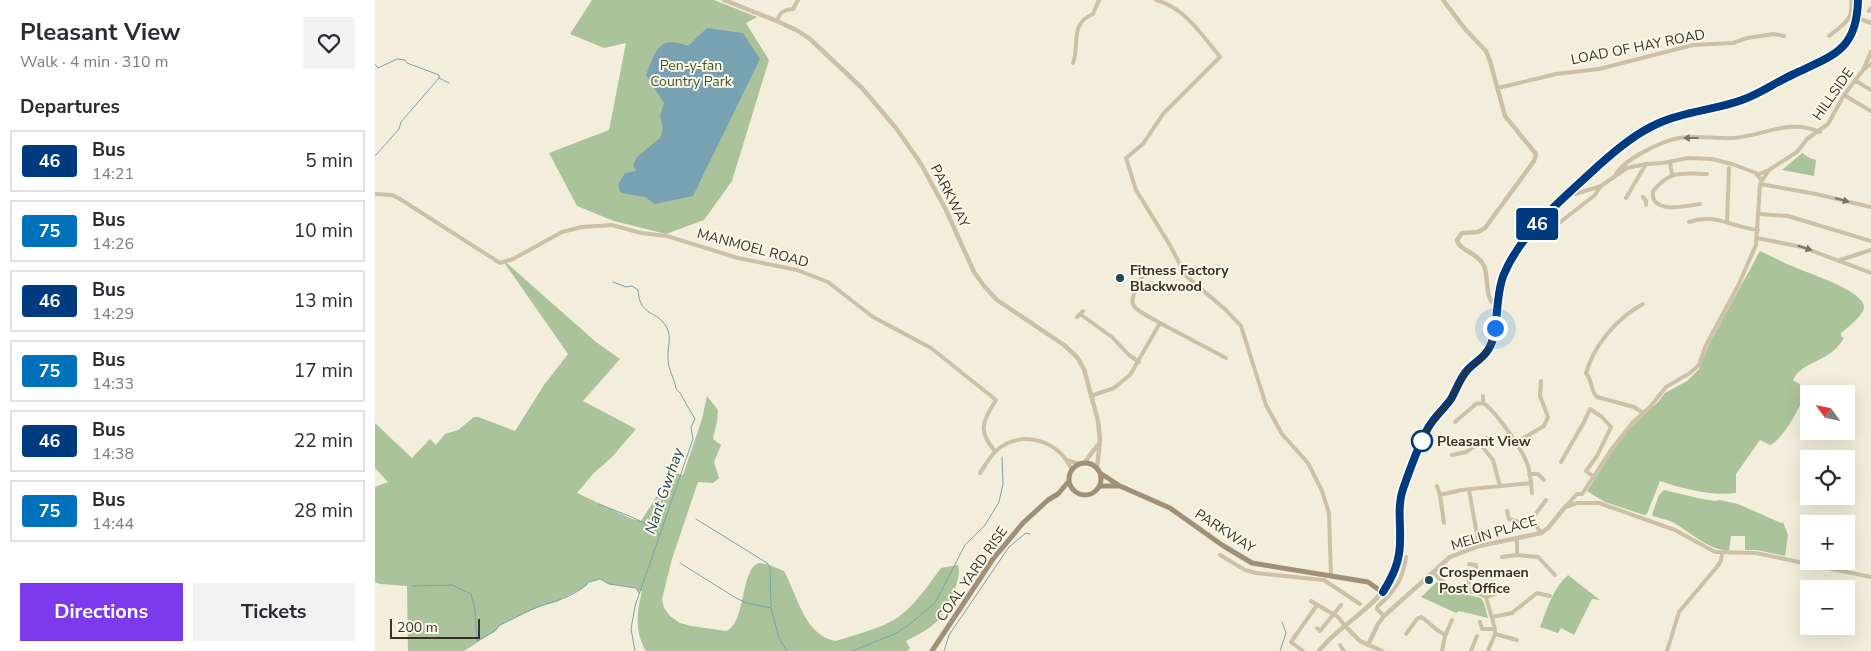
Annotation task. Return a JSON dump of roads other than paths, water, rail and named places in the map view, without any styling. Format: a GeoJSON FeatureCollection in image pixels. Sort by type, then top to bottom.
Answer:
{"type":"FeatureCollection","features":[{"type":"Feature","properties":{"kind":"main road"},"geometry":{"type":"LineString","coordinates":[[1383,592],[1398,562],[1400,543],[1399,507],[1403,490],[1421,443],[1429,427],[1451,398],[1467,370],[1481,360],[1489,348],[1495,328],[1496,305],[1504,273],[1529,232],[1612,154],[1638,134],[1658,123],[1742,100],[1839,51],[1851,36],[1857,18],[1858,0]]}},
{"type":"Feature","properties":{"kind":"main road"},"geometry":{"type":"LineString","coordinates":[[1089,463],[1099,471],[1100,486],[1089,495],[1082,495],[1074,491],[1069,481],[1072,470],[1081,464],[1089,463]]}},
{"type":"Feature","properties":{"kind":"main road","name":"PARKWAY"},"geometry":{"type":"LineString","coordinates":[[1099,471],[1120,486],[1170,508],[1222,546],[1252,562],[1368,582],[1383,592]]}},
{"type":"Feature","properties":{"kind":"main road","name":"COAL YARD RISE"},"geometry":{"type":"LineString","coordinates":[[932,651],[993,559],[1023,523],[1048,500],[1058,494],[1069,481]]}},
{"type":"Feature","properties":{"kind":"main road"},"geometry":{"type":"LineString","coordinates":[[1100,486],[1120,486]]}},
{"type":"Feature","properties":{"kind":"main road","name":"COAL YARD RISE"},"geometry":{"type":"LineString","coordinates":[[1058,494],[1074,491]]}},
{"type":"Feature","properties":{"kind":"street","name":"PARKWAY"},"geometry":{"type":"LineString","coordinates":[[724,0],[777,21],[810,39],[862,88],[896,128],[921,164],[947,210],[974,272],[997,300],[1055,338],[1077,358],[1084,369],[1098,421],[1100,439],[1098,445],[1099,471]]}},
{"type":"Feature","properties":{"kind":"street"},"geometry":{"type":"LineString","coordinates":[[777,21],[781,12],[793,9],[799,0]]}},
{"type":"Feature","properties":{"kind":"street"},"geometry":{"type":"LineString","coordinates":[[1073,64],[1075,43],[1081,21],[1093,14],[1099,0]]}},
{"type":"Feature","properties":{"kind":"street"},"geometry":{"type":"LineString","coordinates":[[1156,0],[1164,2],[1180,12],[1220,57],[1163,114],[1143,144],[1126,158],[1136,190],[1171,247],[1185,276],[1226,310],[1241,326],[1266,406],[1282,434],[1307,463],[1322,491],[1329,513],[1331,576]]}},
{"type":"Feature","properties":{"kind":"street"},"geometry":{"type":"LineString","coordinates":[[1443,0],[1465,29],[1486,51],[1505,116],[1533,149],[1536,156],[1485,228],[1478,232],[1463,233],[1457,240],[1459,245],[1481,260],[1487,274],[1490,299],[1496,305]]}},
{"type":"Feature","properties":{"kind":"street"},"geometry":{"type":"LineString","coordinates":[[1829,36],[1847,23],[1852,6],[1851,0]]}},
{"type":"Feature","properties":{"kind":"street"},"geometry":{"type":"LineString","coordinates":[[1857,18],[1871,23]]}},
{"type":"Feature","properties":{"kind":"street","name":"LOAD OF HAY ROAD"},"geometry":{"type":"LineString","coordinates":[[1498,88],[1556,74],[1599,69],[1693,45],[1733,42],[1774,34],[1784,36]]}},
{"type":"Feature","properties":{"kind":"street","name":"HILLSIDE"},"geometry":{"type":"LineString","coordinates":[[1761,182],[1769,170],[1797,152],[1807,139],[1828,124],[1844,95],[1863,70],[1871,52]]}},
{"type":"Feature","properties":{"kind":"street"},"geometry":{"type":"LineString","coordinates":[[1863,70],[1871,64]]}},
{"type":"Feature","properties":{"kind":"street"},"geometry":{"type":"LineString","coordinates":[[1856,81],[1871,90]]}},
{"type":"Feature","properties":{"kind":"street"},"geometry":{"type":"LineString","coordinates":[[1844,95],[1871,111]]}},
{"type":"Feature","properties":{"kind":"street"},"geometry":{"type":"LineString","coordinates":[[1615,176],[1628,162],[1643,152],[1680,138],[1739,137],[1790,126],[1810,128],[1819,132]]}},
{"type":"Feature","properties":{"kind":"street"},"geometry":{"type":"LineString","coordinates":[[1545,234],[1595,195],[1601,186],[1627,168],[1688,158],[1713,159],[1745,168],[1757,175],[1761,182],[1755,248],[1738,286],[1706,345],[1699,364],[1690,373],[1666,387],[1657,400],[1619,438],[1582,494],[1577,494],[1565,507]]}},
{"type":"Feature","properties":{"kind":"street"},"geometry":{"type":"LineString","coordinates":[[1670,162],[1672,175]]}},
{"type":"Feature","properties":{"kind":"street"},"geometry":{"type":"LineString","coordinates":[[1626,198],[1646,164]]}},
{"type":"Feature","properties":{"kind":"street"},"geometry":{"type":"LineString","coordinates":[[1727,221],[1729,168]]}},
{"type":"Feature","properties":{"kind":"street"},"geometry":{"type":"LineString","coordinates":[[1757,175],[1769,170]]}},
{"type":"Feature","properties":{"kind":"street"},"geometry":{"type":"LineString","coordinates":[[1700,204],[1669,208],[1655,202],[1653,191],[1672,175],[1706,174],[1704,180]]}},
{"type":"Feature","properties":{"kind":"street"},"geometry":{"type":"LineString","coordinates":[[1761,182],[1871,207]]}},
{"type":"Feature","properties":{"kind":"street"},"geometry":{"type":"LineString","coordinates":[[1571,191],[1575,194],[1601,186]]}},
{"type":"Feature","properties":{"kind":"street","name":"MANMOEL ROAD"},"geometry":{"type":"LineString","coordinates":[[375,194],[392,195],[400,199],[500,263],[513,259],[562,232],[612,225],[641,234],[667,236],[738,258],[789,268],[817,277],[828,282],[873,317],[931,348],[996,400],[986,415],[983,426],[986,442],[995,452]]}},
{"type":"Feature","properties":{"kind":"street"},"geometry":{"type":"LineString","coordinates":[[1645,201],[1653,198]]}},
{"type":"Feature","properties":{"kind":"street"},"geometry":{"type":"LineString","coordinates":[[1758,214],[1795,218],[1871,241]]}},
{"type":"Feature","properties":{"kind":"street"},"geometry":{"type":"LineString","coordinates":[[1689,222],[1699,218],[1727,221],[1748,229],[1757,230]]}},
{"type":"Feature","properties":{"kind":"street"},"geometry":{"type":"LineString","coordinates":[[1757,238],[1803,247],[1871,273]]}},
{"type":"Feature","properties":{"kind":"street"},"geometry":{"type":"LineString","coordinates":[[1839,260],[1871,250]]}},
{"type":"Feature","properties":{"kind":"street"},"geometry":{"type":"LineString","coordinates":[[1145,271],[1132,298],[1132,304],[1136,310],[1226,358]]}},
{"type":"Feature","properties":{"kind":"street"},"geometry":{"type":"LineString","coordinates":[[1643,304],[1627,312],[1616,324],[1590,360],[1586,373],[1592,381],[1593,394],[1597,398],[1633,407],[1643,413]]}},
{"type":"Feature","properties":{"kind":"street"},"geometry":{"type":"LineString","coordinates":[[1080,314],[1112,336],[1129,355],[1139,362]]}},
{"type":"Feature","properties":{"kind":"street"},"geometry":{"type":"LineString","coordinates":[[1091,396],[1114,388],[1130,375],[1160,323]]}},
{"type":"Feature","properties":{"kind":"street"},"geometry":{"type":"LineString","coordinates":[[1515,443],[1544,426],[1548,417],[1540,396],[1541,382]]}},
{"type":"Feature","properties":{"kind":"street"},"geometry":{"type":"LineString","coordinates":[[1483,396],[1483,404]]}},
{"type":"Feature","properties":{"kind":"street"},"geometry":{"type":"LineString","coordinates":[[1455,422],[1477,404],[1483,404],[1491,408],[1528,466],[1532,493]]}},
{"type":"Feature","properties":{"kind":"street"},"geometry":{"type":"LineString","coordinates":[[1561,462],[1590,410],[1602,417],[1611,427],[1597,456],[1586,471],[1594,476]]}},
{"type":"Feature","properties":{"kind":"street"},"geometry":{"type":"LineString","coordinates":[[1452,455],[1466,452],[1487,438]]}},
{"type":"Feature","properties":{"kind":"street"},"geometry":{"type":"LineString","coordinates":[[980,473],[995,452],[1019,439],[1044,441],[1058,450],[1067,460],[1072,470]]}},
{"type":"Feature","properties":{"kind":"street"},"geometry":{"type":"LineString","coordinates":[[1480,444],[1493,460],[1500,486]]}},
{"type":"Feature","properties":{"kind":"street"},"geometry":{"type":"LineString","coordinates":[[1067,460],[1081,464],[1098,445]]}},
{"type":"Feature","properties":{"kind":"street"},"geometry":{"type":"LineString","coordinates":[[1529,474],[1538,474],[1544,480]]}},
{"type":"Feature","properties":{"kind":"street"},"geometry":{"type":"LineString","coordinates":[[1440,495],[1531,483]]}},
{"type":"Feature","properties":{"kind":"street"},"geometry":{"type":"LineString","coordinates":[[1437,486],[1444,523]]}},
{"type":"Feature","properties":{"kind":"street"},"geometry":{"type":"LineString","coordinates":[[1469,490],[1479,546]]}},
{"type":"Feature","properties":{"kind":"street"},"geometry":{"type":"LineString","coordinates":[[1582,494],[1586,502]]}},
{"type":"Feature","properties":{"kind":"street"},"geometry":{"type":"LineString","coordinates":[[1507,511],[1509,519],[1519,522],[1532,519],[1546,500]]}},
{"type":"Feature","properties":{"kind":"street"},"geometry":{"type":"LineString","coordinates":[[1565,507],[1586,502],[1599,503],[1675,530],[1715,552],[1756,553],[1871,577]]}},
{"type":"Feature","properties":{"kind":"street","name":"MELIN PLACE"},"geometry":{"type":"LineString","coordinates":[[1368,644],[1384,616],[1450,557],[1479,546],[1541,534],[1565,507]]}},
{"type":"Feature","properties":{"kind":"street"},"geometry":{"type":"LineString","coordinates":[[1532,519],[1541,534]]}},
{"type":"Feature","properties":{"kind":"street"},"geometry":{"type":"LineString","coordinates":[[1517,539],[1517,555]]}},
{"type":"Feature","properties":{"kind":"street"},"geometry":{"type":"LineString","coordinates":[[1667,651],[1679,612],[1716,568],[1721,561],[1722,553]]}},
{"type":"Feature","properties":{"kind":"street"},"geometry":{"type":"LineString","coordinates":[[1220,555],[1241,568],[1256,573],[1324,580],[1360,604]]}},
{"type":"Feature","properties":{"kind":"street"},"geometry":{"type":"LineString","coordinates":[[1502,557],[1517,555],[1538,557],[1555,575]]}},
{"type":"Feature","properties":{"kind":"street"},"geometry":{"type":"LineString","coordinates":[[1384,616],[1377,608],[1393,592],[1401,580],[1406,557]]}},
{"type":"Feature","properties":{"kind":"street"},"geometry":{"type":"LineString","coordinates":[[1241,568],[1245,558]]}},
{"type":"Feature","properties":{"kind":"street"},"geometry":{"type":"LineString","coordinates":[[1455,572],[1469,576],[1476,574],[1476,564],[1469,564]]}},
{"type":"Feature","properties":{"kind":"street"},"geometry":{"type":"LineString","coordinates":[[1433,572],[1448,586],[1468,592],[1478,592],[1486,597],[1495,628],[1495,634],[1488,651]]}},
{"type":"Feature","properties":{"kind":"street"},"geometry":{"type":"LineString","coordinates":[[1468,592],[1469,576]]}},
{"type":"Feature","properties":{"kind":"street"},"geometry":{"type":"LineString","coordinates":[[1478,592],[1481,584]]}},
{"type":"Feature","properties":{"kind":"street"},"geometry":{"type":"LineString","coordinates":[[1486,597],[1495,594],[1499,586]]}},
{"type":"Feature","properties":{"kind":"street"},"geometry":{"type":"LineString","coordinates":[[1319,651],[1345,626],[1364,612],[1383,592]]}},
{"type":"Feature","properties":{"kind":"street"},"geometry":{"type":"LineString","coordinates":[[1492,617],[1512,613],[1537,593],[1550,596]]}},
{"type":"Feature","properties":{"kind":"street"},"geometry":{"type":"LineString","coordinates":[[1311,601],[1338,617],[1360,641],[1381,651]]}},
{"type":"Feature","properties":{"kind":"street"},"geometry":{"type":"LineString","coordinates":[[1303,651],[1291,642],[1317,605]]}},
{"type":"Feature","properties":{"kind":"street"},"geometry":{"type":"LineString","coordinates":[[1317,628],[1320,630],[1341,605]]}},
{"type":"Feature","properties":{"kind":"street"},"geometry":{"type":"LineString","coordinates":[[1406,634],[1422,614],[1435,630],[1445,636]]}},
{"type":"Feature","properties":{"kind":"street"},"geometry":{"type":"LineString","coordinates":[[1442,651],[1445,636],[1452,620]]}},
{"type":"Feature","properties":{"kind":"street"},"geometry":{"type":"LineString","coordinates":[[1480,622],[1481,629],[1495,628]]}},
{"type":"Feature","properties":{"kind":"street"},"geometry":{"type":"LineString","coordinates":[[1495,634],[1517,640]]}},
{"type":"Feature","properties":{"kind":"street"},"geometry":{"type":"LineString","coordinates":[[1471,651],[1477,636]]}},
{"type":"Feature","properties":{"kind":"street"},"geometry":{"type":"LineString","coordinates":[[1339,645],[1344,651]]}},
{"type":"Feature","properties":{"kind":"water"},"geometry":{"type":"Polygon","coordinates":[[[707,28],[743,33],[760,59],[693,196],[655,204],[645,197],[621,193],[618,185],[625,173],[636,171],[633,165],[637,157],[660,138],[663,129],[660,116],[664,103],[646,75],[656,52],[660,47],[671,42],[688,46],[707,28]]]}},
{"type":"Feature","properties":{"kind":"waterway"},"geometry":{"type":"LineString","coordinates":[[375,64],[378,68],[397,59],[405,60],[407,63],[439,75],[439,78],[449,83]]}},
{"type":"Feature","properties":{"kind":"waterway"},"geometry":{"type":"LineString","coordinates":[[375,156],[439,78]]}},
{"type":"Feature","properties":{"kind":"waterway","name":"Nant Gwrhay"},"geometry":{"type":"LineString","coordinates":[[613,282],[626,287],[632,286],[638,290],[639,299],[645,309],[659,318],[667,328],[670,371],[676,389],[695,419],[691,427],[693,439],[635,606],[631,629],[635,651]]}},
{"type":"Feature","properties":{"kind":"waterway"},"geometry":{"type":"LineString","coordinates":[[852,651],[897,633],[935,603],[965,545],[985,525],[999,502],[1003,484],[1002,457]]}},
{"type":"Feature","properties":{"kind":"waterway"},"geometry":{"type":"LineString","coordinates":[[599,504],[632,517],[656,530],[659,535]]}},
{"type":"Feature","properties":{"kind":"waterway"},"geometry":{"type":"LineString","coordinates":[[696,519],[767,563],[770,567],[771,607]]}},
{"type":"Feature","properties":{"kind":"waterway"},"geometry":{"type":"LineString","coordinates":[[944,651],[949,635],[1009,547],[1026,533],[1030,534]]}},
{"type":"Feature","properties":{"kind":"waterway"},"geometry":{"type":"LineString","coordinates":[[680,563],[736,598],[747,603],[771,608],[779,638],[787,651]]}},
{"type":"Feature","properties":{"kind":"waterway"},"geometry":{"type":"LineString","coordinates":[[412,586],[452,585],[471,594],[475,610],[477,641],[495,631],[500,625],[533,609],[568,596],[580,590],[589,582],[600,579],[609,584],[636,588],[639,593]]}},
{"type":"Feature","properties":{"kind":"waterway"},"geometry":{"type":"LineString","coordinates":[[1280,651],[1286,633],[1282,622]]}},
{"type":"Feature","properties":{"kind":"place","name":"Fitness Factory Blackwood"},"geometry":{"type":"Point","coordinates":[1120,278]}},
{"type":"Feature","properties":{"kind":"place","name":"Pleasant View"},"geometry":{"type":"Point","coordinates":[1422,441]}},
{"type":"Feature","properties":{"kind":"place","name":"Crospenmaen Post Office"},"geometry":{"type":"Point","coordinates":[1429,580]}},
{"type":"Feature","properties":{"kind":"park label","name":"Pen-y-fan Country Park"},"geometry":{"type":"Point","coordinates":[691,74]}}]}
